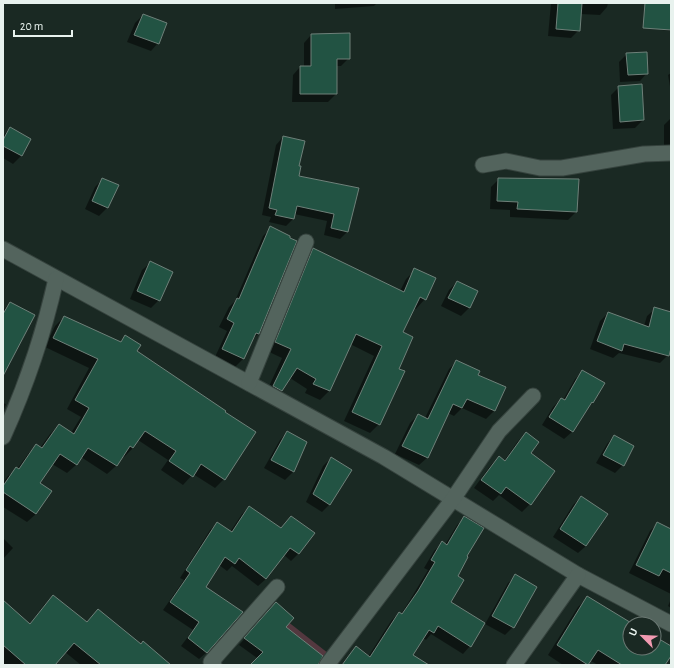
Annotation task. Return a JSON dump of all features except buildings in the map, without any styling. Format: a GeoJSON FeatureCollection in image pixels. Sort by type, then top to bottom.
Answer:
{"type":"FeatureCollection","features":[{"type":"Feature","properties":{"kind":"street"},"geometry":{"type":"LineString","coordinates":[[483,166],[506,161],[540,168],[562,168],[644,154],[671,153]]}},
{"type":"Feature","properties":{"kind":"street"},"geometry":{"type":"LineString","coordinates":[[249,383],[306,242]]}},
{"type":"Feature","properties":{"kind":"street"},"geometry":{"type":"LineString","coordinates":[[3,249],[384,457],[578,575],[671,624]]}},
{"type":"Feature","properties":{"kind":"street"},"geometry":{"type":"LineString","coordinates":[[3,437],[28,375],[44,329],[56,279]]}},
{"type":"Feature","properties":{"kind":"street"},"geometry":{"type":"LineString","coordinates":[[327,665],[453,499],[499,431],[533,396]]}},
{"type":"Feature","properties":{"kind":"street"},"geometry":{"type":"LineString","coordinates":[[514,665],[578,575]]}},
{"type":"Feature","properties":{"kind":"street"},"geometry":{"type":"LineString","coordinates":[[212,664],[277,588]]}},
{"type":"Feature","properties":{"kind":"shaded area"},"geometry":{"type":"Polygon","coordinates":[[[287,621],[333,657],[327,665],[269,665],[287,621]]]}}]}
